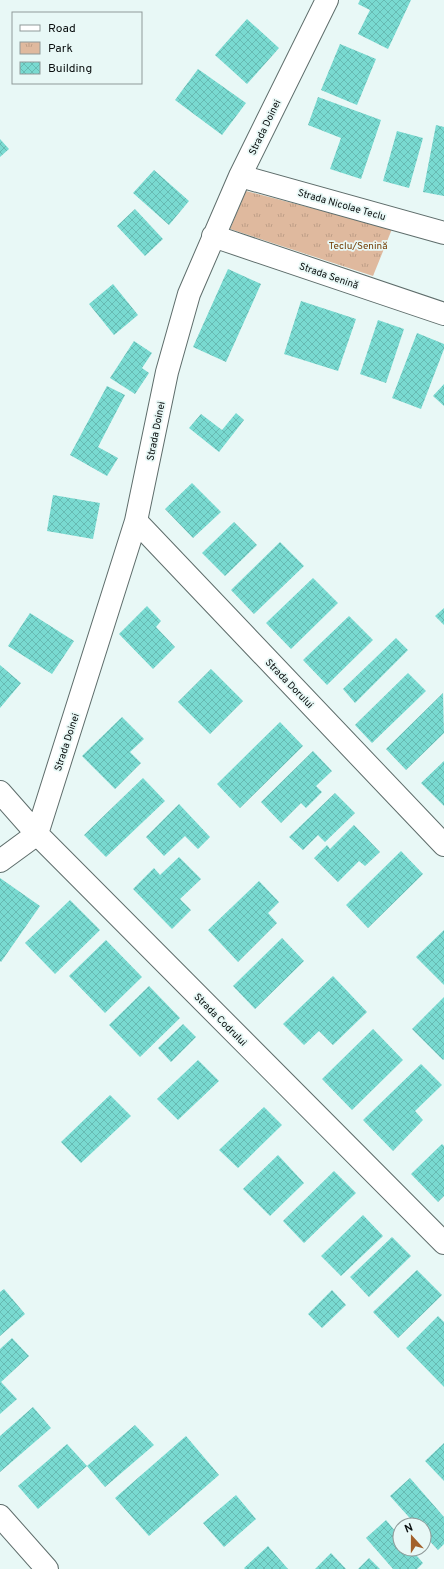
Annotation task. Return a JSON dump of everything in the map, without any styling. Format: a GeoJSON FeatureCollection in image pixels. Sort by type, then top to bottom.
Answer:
{"type":"FeatureCollection","features":[{"type":"Feature","properties":{"kind":"street","name":"Strada Doinei"},"geometry":{"type":"LineString","coordinates":[[37,834],[136,522],[167,372],[189,294],[240,176],[327,0]]}},
{"type":"Feature","properties":{"kind":"street","name":"Strada Nicolae Teclu"},"geometry":{"type":"LineString","coordinates":[[240,176],[444,233]]}},
{"type":"Feature","properties":{"kind":"street","name":"Strada Senină"},"geometry":{"type":"LineString","coordinates":[[214,236],[444,314]]}},
{"type":"Feature","properties":{"kind":"street","name":"Strada Dorului"},"geometry":{"type":"LineString","coordinates":[[136,522],[444,845]]}},
{"type":"Feature","properties":{"kind":"street","name":"Strada Codrului"},"geometry":{"type":"LineString","coordinates":[[0,792],[37,834],[444,1243]]}},
{"type":"Feature","properties":{"kind":"street"},"geometry":{"type":"LineString","coordinates":[[0,861],[37,834]]}},
{"type":"Feature","properties":{"kind":"street"},"geometry":{"type":"LineString","coordinates":[[0,1516],[47,1569]]}},
{"type":"Feature","properties":{"kind":"green space","name":"Teclu/Senină"},"geometry":{"type":"Polygon","coordinates":[[[246,191],[392,229],[373,276],[230,229],[246,191]]]}},
{"type":"Feature","properties":{"kind":"building"},"geometry":{"type":"Polygon","coordinates":[[[360,0],[411,0],[388,49],[358,34],[370,10],[358,4],[360,0]]]}},
{"type":"Feature","properties":{"kind":"building"},"geometry":{"type":"Polygon","coordinates":[[[247,19],[279,48],[247,84],[215,55],[247,19]]]}},
{"type":"Feature","properties":{"kind":"building"},"geometry":{"type":"Polygon","coordinates":[[[340,44],[376,59],[357,105],[321,90],[340,44]]]}},
{"type":"Feature","properties":{"kind":"building"},"geometry":{"type":"Polygon","coordinates":[[[198,69],[246,103],[222,135],[175,100],[198,69]]]}},
{"type":"Feature","properties":{"kind":"building"},"geometry":{"type":"Polygon","coordinates":[[[318,97],[381,120],[361,179],[330,169],[341,138],[308,125],[318,97]]]}},
{"type":"Feature","properties":{"kind":"building"},"geometry":{"type":"Polygon","coordinates":[[[436,125],[444,127],[444,196],[423,192],[436,125]]]}},
{"type":"Feature","properties":{"kind":"building"},"geometry":{"type":"Polygon","coordinates":[[[397,131],[423,138],[409,188],[383,181],[397,131]]]}},
{"type":"Feature","properties":{"kind":"building"},"geometry":{"type":"Polygon","coordinates":[[[0,139],[9,149],[0,157],[0,139]]]}},
{"type":"Feature","properties":{"kind":"building"},"geometry":{"type":"Polygon","coordinates":[[[154,170],[189,201],[169,225],[133,193],[154,170]]]}},
{"type":"Feature","properties":{"kind":"building"},"geometry":{"type":"Polygon","coordinates":[[[135,209],[163,239],[145,256],[117,226],[135,209]]]}},
{"type":"Feature","properties":{"kind":"building"},"geometry":{"type":"Polygon","coordinates":[[[228,269],[261,284],[226,362],[193,347],[228,269]]]}},
{"type":"Feature","properties":{"kind":"building"},"geometry":{"type":"Polygon","coordinates":[[[113,284],[138,315],[114,335],[89,304],[113,284]]]}},
{"type":"Feature","properties":{"kind":"building"},"geometry":{"type":"Polygon","coordinates":[[[301,301],[356,319],[338,371],[284,354],[301,301]]]}},
{"type":"Feature","properties":{"kind":"building"},"geometry":{"type":"Polygon","coordinates":[[[378,320],[404,329],[386,383],[360,374],[378,320]]]}},
{"type":"Feature","properties":{"kind":"building"},"geometry":{"type":"Polygon","coordinates":[[[417,333],[444,344],[444,349],[421,409],[392,398],[417,333]]]}},
{"type":"Feature","properties":{"kind":"building"},"geometry":{"type":"Polygon","coordinates":[[[134,341],[152,353],[142,368],[149,373],[135,394],[110,378],[134,341]]]}},
{"type":"Feature","properties":{"kind":"building"},"geometry":{"type":"Polygon","coordinates":[[[444,384],[444,406],[433,396],[444,384]]]}},
{"type":"Feature","properties":{"kind":"building"},"geometry":{"type":"Polygon","coordinates":[[[107,386],[125,395],[98,447],[118,458],[107,476],[70,455],[107,386]]]}},
{"type":"Feature","properties":{"kind":"building"},"geometry":{"type":"Polygon","coordinates":[[[236,413],[244,420],[219,452],[189,428],[201,414],[222,430],[236,413]]]}},
{"type":"Feature","properties":{"kind":"building"},"geometry":{"type":"Polygon","coordinates":[[[192,483],[221,512],[193,538],[165,509],[192,483]]]}},
{"type":"Feature","properties":{"kind":"building"},"geometry":{"type":"Polygon","coordinates":[[[53,495],[100,503],[93,539],[47,531],[53,495]]]}},
{"type":"Feature","properties":{"kind":"building"},"geometry":{"type":"Polygon","coordinates":[[[234,522],[257,545],[225,576],[202,553],[234,522]]]}},
{"type":"Feature","properties":{"kind":"building"},"geometry":{"type":"Polygon","coordinates":[[[280,542],[304,566],[254,614],[231,590],[280,542]]]}},
{"type":"Feature","properties":{"kind":"building"},"geometry":{"type":"Polygon","coordinates":[[[313,578],[338,603],[291,649],[266,623],[313,578]]]}},
{"type":"Feature","properties":{"kind":"building"},"geometry":{"type":"Polygon","coordinates":[[[147,606],[161,621],[156,627],[175,647],[153,669],[119,634],[147,606]]]}},
{"type":"Feature","properties":{"kind":"building"},"geometry":{"type":"Polygon","coordinates":[[[444,608],[444,625],[435,616],[444,608]]]}},
{"type":"Feature","properties":{"kind":"building"},"geometry":{"type":"Polygon","coordinates":[[[30,613],[74,641],[52,674],[8,646],[30,613]]]}},
{"type":"Feature","properties":{"kind":"building"},"geometry":{"type":"Polygon","coordinates":[[[349,616],[373,640],[327,685],[303,660],[349,616]]]}},
{"type":"Feature","properties":{"kind":"building"},"geometry":{"type":"Polygon","coordinates":[[[396,638],[408,650],[355,703],[343,689],[396,638]]]}},
{"type":"Feature","properties":{"kind":"building"},"geometry":{"type":"Polygon","coordinates":[[[0,665],[21,683],[0,708],[0,665]]]}},
{"type":"Feature","properties":{"kind":"building"},"geometry":{"type":"Polygon","coordinates":[[[211,669],[243,701],[210,734],[178,702],[211,669]]]}},
{"type":"Feature","properties":{"kind":"building"},"geometry":{"type":"Polygon","coordinates":[[[408,673],[426,691],[372,743],[355,725],[408,673]]]}},
{"type":"Feature","properties":{"kind":"building"},"geometry":{"type":"Polygon","coordinates":[[[443,693],[444,733],[406,770],[386,749],[443,693]]]}},
{"type":"Feature","properties":{"kind":"building"},"geometry":{"type":"Polygon","coordinates":[[[122,717],[144,739],[130,752],[141,763],[115,789],[82,756],[122,717]]]}},
{"type":"Feature","properties":{"kind":"building"},"geometry":{"type":"Polygon","coordinates":[[[280,722],[303,746],[240,808],[217,784],[280,722]]]}},
{"type":"Feature","properties":{"kind":"building"},"geometry":{"type":"Polygon","coordinates":[[[313,751],[332,771],[316,786],[322,792],[306,808],[301,803],[281,823],[261,802],[313,751]]]}},
{"type":"Feature","properties":{"kind":"building"},"geometry":{"type":"Polygon","coordinates":[[[444,761],[444,806],[421,783],[444,761]]]}},
{"type":"Feature","properties":{"kind":"building"},"geometry":{"type":"Polygon","coordinates":[[[143,778],[165,801],[106,857],[84,835],[143,778]]]}},
{"type":"Feature","properties":{"kind":"building"},"geometry":{"type":"Polygon","coordinates":[[[335,793],[355,813],[325,842],[318,835],[303,850],[289,837],[335,793]]]}},
{"type":"Feature","properties":{"kind":"building"},"geometry":{"type":"Polygon","coordinates":[[[179,804],[210,837],[198,849],[185,836],[164,856],[146,837],[179,804]]]}},
{"type":"Feature","properties":{"kind":"building"},"geometry":{"type":"Polygon","coordinates":[[[354,825],[380,852],[365,866],[359,861],[338,882],[314,858],[327,845],[330,849],[354,825]]]}},
{"type":"Feature","properties":{"kind":"building"},"geometry":{"type":"Polygon","coordinates":[[[401,851],[423,874],[368,928],[346,905],[401,851]]]}},
{"type":"Feature","properties":{"kind":"building"},"geometry":{"type":"Polygon","coordinates":[[[179,857],[201,879],[180,899],[191,910],[172,929],[133,889],[154,868],[160,875],[179,857]]]}},
{"type":"Feature","properties":{"kind":"building"},"geometry":{"type":"Polygon","coordinates":[[[0,878],[40,906],[1,962],[0,961],[0,878]]]}},
{"type":"Feature","properties":{"kind":"building"},"geometry":{"type":"Polygon","coordinates":[[[259,881],[279,902],[268,913],[277,923],[238,962],[208,930],[259,881]]]}},
{"type":"Feature","properties":{"kind":"building"},"geometry":{"type":"Polygon","coordinates":[[[70,900],[100,930],[55,974],[25,943],[70,900]]]}},
{"type":"Feature","properties":{"kind":"building"},"geometry":{"type":"Polygon","coordinates":[[[444,930],[444,985],[416,957],[444,930]]]}},
{"type":"Feature","properties":{"kind":"building"},"geometry":{"type":"Polygon","coordinates":[[[282,938],[304,961],[255,1009],[233,986],[282,938]]]}},
{"type":"Feature","properties":{"kind":"building"},"geometry":{"type":"Polygon","coordinates":[[[106,940],[142,977],[105,1013],[69,976],[106,940]]]}},
{"type":"Feature","properties":{"kind":"building"},"geometry":{"type":"Polygon","coordinates":[[[333,976],[367,1012],[333,1045],[319,1031],[304,1045],[283,1024],[333,976]]]}},
{"type":"Feature","properties":{"kind":"building"},"geometry":{"type":"Polygon","coordinates":[[[149,986],[180,1018],[140,1057],[109,1025],[149,986]]]}},
{"type":"Feature","properties":{"kind":"building"},"geometry":{"type":"Polygon","coordinates":[[[444,997],[444,1059],[443,1060],[412,1029],[444,997]]]}},
{"type":"Feature","properties":{"kind":"building"},"geometry":{"type":"Polygon","coordinates":[[[183,1024],[196,1037],[171,1062],[158,1048],[183,1024]]]}},
{"type":"Feature","properties":{"kind":"building"},"geometry":{"type":"Polygon","coordinates":[[[373,1029],[403,1060],[352,1110],[322,1079],[373,1029]]]}},
{"type":"Feature","properties":{"kind":"building"},"geometry":{"type":"Polygon","coordinates":[[[198,1060],[219,1081],[178,1120],[157,1099],[198,1060]]]}},
{"type":"Feature","properties":{"kind":"building"},"geometry":{"type":"Polygon","coordinates":[[[421,1064],[442,1085],[415,1111],[423,1120],[393,1151],[363,1120],[421,1064]]]}},
{"type":"Feature","properties":{"kind":"building"},"geometry":{"type":"Polygon","coordinates":[[[110,1095],[131,1116],[81,1163],[61,1142],[110,1095]]]}},
{"type":"Feature","properties":{"kind":"building"},"geometry":{"type":"Polygon","coordinates":[[[264,1107],[282,1125],[238,1168],[219,1150],[264,1107]]]}},
{"type":"Feature","properties":{"kind":"building"},"geometry":{"type":"Polygon","coordinates":[[[442,1144],[444,1146],[444,1196],[438,1202],[411,1174],[442,1144]]]}},
{"type":"Feature","properties":{"kind":"building"},"geometry":{"type":"Polygon","coordinates":[[[278,1155],[304,1183],[270,1216],[243,1189],[278,1155]]]}},
{"type":"Feature","properties":{"kind":"building"},"geometry":{"type":"Polygon","coordinates":[[[334,1171],[356,1193],[304,1243],[283,1221],[334,1171]]]}},
{"type":"Feature","properties":{"kind":"building"},"geometry":{"type":"Polygon","coordinates":[[[363,1215],[383,1236],[341,1276],[321,1256],[363,1215]]]}},
{"type":"Feature","properties":{"kind":"building"},"geometry":{"type":"Polygon","coordinates":[[[392,1237],[411,1256],[369,1297],[350,1277],[392,1237]]]}},
{"type":"Feature","properties":{"kind":"building"},"geometry":{"type":"Polygon","coordinates":[[[417,1270],[442,1295],[398,1338],[373,1312],[417,1270]]]}},
{"type":"Feature","properties":{"kind":"building"},"geometry":{"type":"Polygon","coordinates":[[[4,1289],[25,1314],[0,1336],[0,1292],[4,1289]]]}},
{"type":"Feature","properties":{"kind":"building"},"geometry":{"type":"Polygon","coordinates":[[[332,1290],[346,1305],[322,1328],[308,1314],[332,1290]]]}},
{"type":"Feature","properties":{"kind":"building"},"geometry":{"type":"Polygon","coordinates":[[[438,1316],[444,1322],[444,1387],[406,1348],[438,1316]]]}},
{"type":"Feature","properties":{"kind":"building"},"geometry":{"type":"Polygon","coordinates":[[[12,1338],[29,1356],[1,1382],[17,1399],[0,1414],[0,1349],[12,1338]]]}},
{"type":"Feature","properties":{"kind":"building"},"geometry":{"type":"Polygon","coordinates":[[[33,1407],[51,1428],[0,1472],[0,1436],[33,1407]]]}},
{"type":"Feature","properties":{"kind":"building"},"geometry":{"type":"Polygon","coordinates":[[[135,1425],[154,1445],[105,1487],[87,1466],[135,1425]]]}},
{"type":"Feature","properties":{"kind":"building"},"geometry":{"type":"Polygon","coordinates":[[[186,1436],[219,1475],[149,1536],[115,1498],[186,1436]]]}},
{"type":"Feature","properties":{"kind":"building"},"geometry":{"type":"Polygon","coordinates":[[[444,1443],[444,1481],[425,1461],[444,1443]]]}},
{"type":"Feature","properties":{"kind":"building"},"geometry":{"type":"Polygon","coordinates":[[[67,1444],[87,1466],[38,1509],[18,1486],[67,1444]]]}},
{"type":"Feature","properties":{"kind":"building"},"geometry":{"type":"Polygon","coordinates":[[[410,1478],[444,1517],[444,1544],[438,1550],[432,1544],[432,1517],[409,1517],[390,1496],[410,1478]]]}},
{"type":"Feature","properties":{"kind":"building"},"geometry":{"type":"Polygon","coordinates":[[[236,1495],[256,1519],[224,1547],[203,1523],[236,1495]]]}},
{"type":"Feature","properties":{"kind":"building"},"geometry":{"type":"Polygon","coordinates":[[[386,1520],[392,1527],[392,1557],[418,1557],[423,1563],[417,1569],[393,1569],[366,1538],[386,1520]]]}},
{"type":"Feature","properties":{"kind":"building"},"geometry":{"type":"Polygon","coordinates":[[[268,1546],[288,1569],[244,1568],[268,1546]]]}},
{"type":"Feature","properties":{"kind":"building"},"geometry":{"type":"Polygon","coordinates":[[[331,1553],[346,1569],[315,1569],[331,1553]]]}},
{"type":"Feature","properties":{"kind":"building"},"geometry":{"type":"Polygon","coordinates":[[[369,1558],[380,1569],[358,1569],[369,1558]]]}}]}
